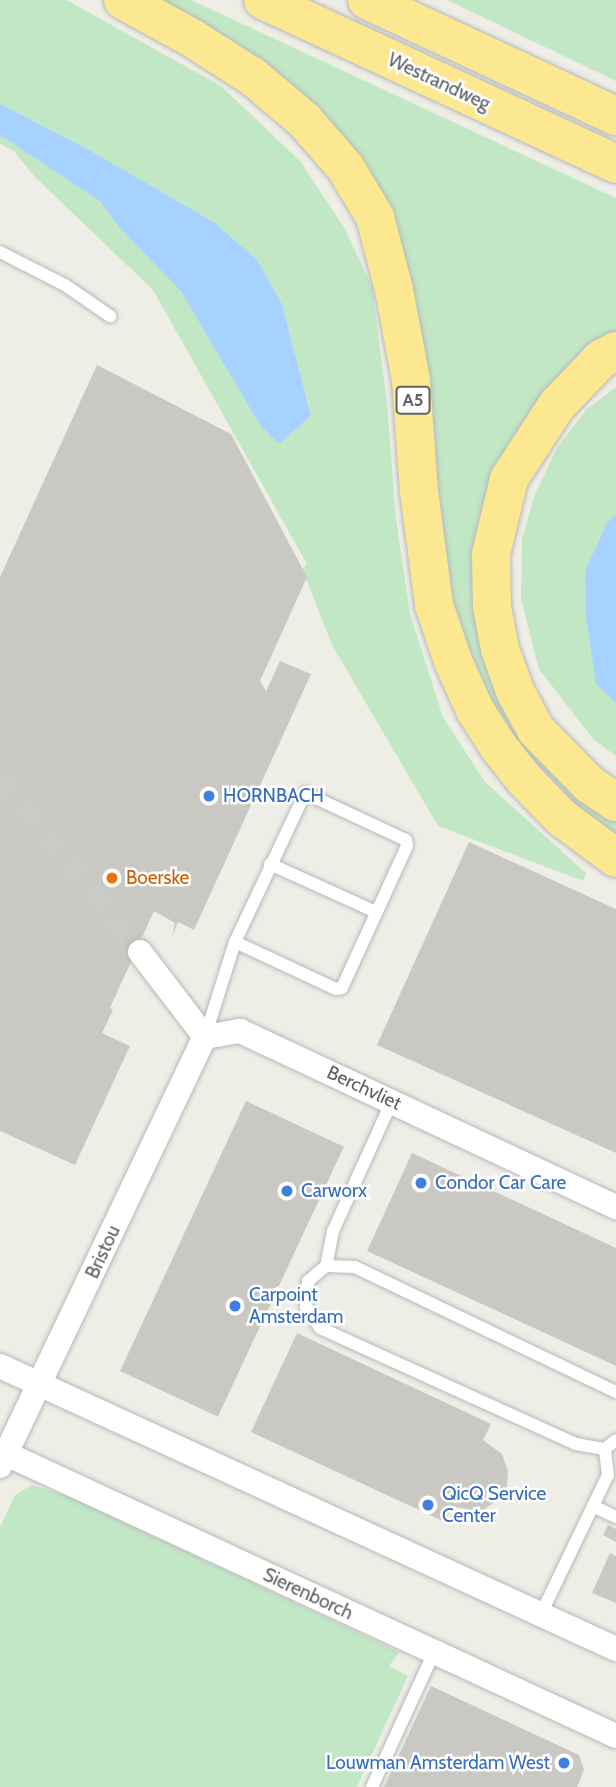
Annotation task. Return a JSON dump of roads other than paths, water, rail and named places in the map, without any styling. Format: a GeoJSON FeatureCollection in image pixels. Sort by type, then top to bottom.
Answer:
{"type":"FeatureCollection","features":[{"type":"Feature","properties":{"kind":"highway","name":"A5"},"geometry":{"type":"LineString","coordinates":[[123,0],[192,38],[253,77],[304,120],[345,167],[375,217],[394,290],[411,380],[419,491],[434,605],[453,661],[475,710],[498,747],[524,779],[562,818],[616,858]]}},
{"type":"Feature","properties":{"kind":"highway","name":"Westrandweg"},"geometry":{"type":"LineString","coordinates":[[263,0],[616,164]]}},
{"type":"Feature","properties":{"kind":"highway"},"geometry":{"type":"LineString","coordinates":[[367,0],[616,116]]}},
{"type":"Feature","properties":{"kind":"highway"},"geometry":{"type":"LineString","coordinates":[[616,351],[601,359],[557,405],[509,479],[491,554],[492,607],[500,649],[515,691],[536,730],[589,784],[616,802]]}},
{"type":"Feature","properties":{"kind":"street"},"geometry":{"type":"LineString","coordinates":[[140,952],[205,1037]]}},
{"type":"Feature","properties":{"kind":"street","name":"Berchvliet"},"geometry":{"type":"LineString","coordinates":[[205,1037],[240,1031],[616,1207]]}},
{"type":"Feature","properties":{"kind":"street","name":"Bristou"},"geometry":{"type":"LineString","coordinates":[[2,1457],[40,1384],[205,1037]]}},
{"type":"Feature","properties":{"kind":"street"},"geometry":{"type":"LineString","coordinates":[[0,1366],[616,1649]]}},
{"type":"Feature","properties":{"kind":"street","name":"Sierenborch"},"geometry":{"type":"LineString","coordinates":[[2,1457],[616,1736]]}},
{"type":"Feature","properties":{"kind":"lane"},"geometry":{"type":"LineString","coordinates":[[0,252],[65,285],[110,316]]}},
{"type":"Feature","properties":{"kind":"lane"},"geometry":{"type":"LineString","coordinates":[[205,1037],[235,942],[306,793],[406,840],[407,846],[342,988],[335,989],[235,942]]}},
{"type":"Feature","properties":{"kind":"lane"},"geometry":{"type":"LineString","coordinates":[[270,864],[376,912]]}},
{"type":"Feature","properties":{"kind":"lane"},"geometry":{"type":"LineString","coordinates":[[392,1101],[333,1231],[326,1266],[308,1281],[306,1307],[320,1328],[576,1444],[605,1449],[616,1440]]}},
{"type":"Feature","properties":{"kind":"lane"},"geometry":{"type":"LineString","coordinates":[[326,1266],[355,1267],[616,1392]]}},
{"type":"Feature","properties":{"kind":"lane"},"geometry":{"type":"LineString","coordinates":[[541,1614],[608,1475],[605,1449]]}},
{"type":"Feature","properties":{"kind":"lane"},"geometry":{"type":"LineString","coordinates":[[593,1506],[616,1517]]}},
{"type":"Feature","properties":{"kind":"lane"},"geometry":{"type":"LineString","coordinates":[[372,1787],[434,1652]]}},
{"type":"Feature","properties":{"kind":"water"},"geometry":{"type":"Polygon","coordinates":[[[0,104],[82,146],[215,223],[258,261],[282,304],[311,416],[279,444],[260,425],[181,291],[119,227],[101,202],[0,135],[0,104]]]}},
{"type":"Feature","properties":{"kind":"water"},"geometry":{"type":"Polygon","coordinates":[[[616,515],[616,703],[596,684],[586,616],[585,571],[607,523],[616,515]]]}},
{"type":"Feature","properties":{"kind":"tunnel"},"geometry":{"type":"LineString","coordinates":[[0,776],[140,952]]}},
{"type":"Feature","properties":{"kind":"place","name":"HORNBACH"},"geometry":{"type":"Point","coordinates":[209,796]}},
{"type":"Feature","properties":{"kind":"place","name":"Boerske"},"geometry":{"type":"Point","coordinates":[112,878]}},
{"type":"Feature","properties":{"kind":"place","name":"Condor Car Care"},"geometry":{"type":"Point","coordinates":[421,1183]}},
{"type":"Feature","properties":{"kind":"place","name":"Carworx"},"geometry":{"type":"Point","coordinates":[287,1191]}},
{"type":"Feature","properties":{"kind":"place","name":"Carpoint Amsterdam"},"geometry":{"type":"Point","coordinates":[235,1306]}},
{"type":"Feature","properties":{"kind":"place","name":"QicQ Service Center"},"geometry":{"type":"Point","coordinates":[428,1505]}},
{"type":"Feature","properties":{"kind":"place","name":"Louwman Amsterdam West"},"geometry":{"type":"Point","coordinates":[564,1763]}}]}
